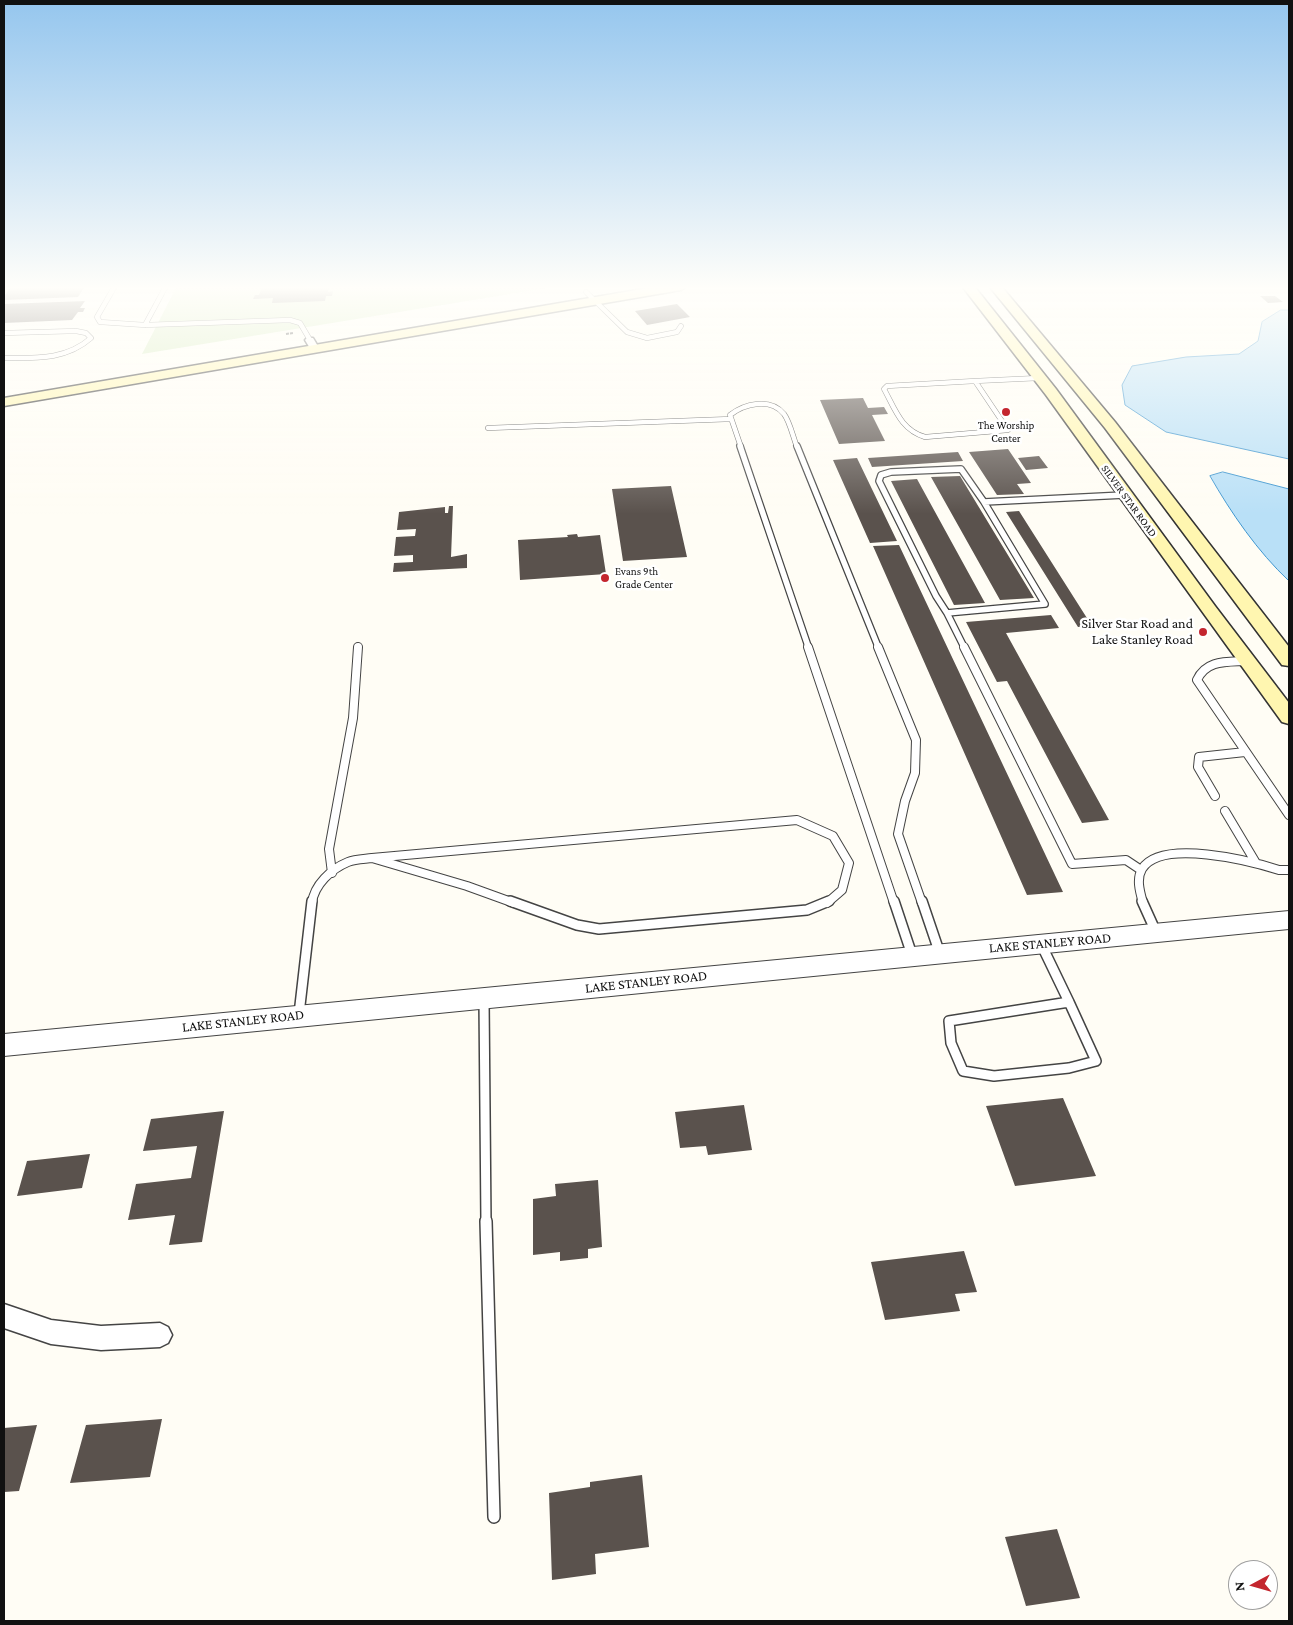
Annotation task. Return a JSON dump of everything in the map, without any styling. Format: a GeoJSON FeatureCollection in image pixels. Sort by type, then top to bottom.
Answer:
{"type":"FeatureCollection","features":[{"type":"Feature","properties":{"kind":"main road"},"geometry":{"type":"LineString","coordinates":[[4,394],[202,362]]}},
{"type":"Feature","properties":{"kind":"main road"},"geometry":{"type":"LineString","coordinates":[[4,402],[217,362]]}},
{"type":"Feature","properties":{"kind":"main road","name":"SILVER STAR ROAD"},"geometry":{"type":"LineString","coordinates":[[1027,362],[1245,662],[1289,717]]}},
{"type":"Feature","properties":{"kind":"main road"},"geometry":{"type":"LineString","coordinates":[[1057,362],[1110,426],[1289,660]]}},
{"type":"Feature","properties":{"kind":"street","name":"LAKE STANLEY ROAD"},"geometry":{"type":"LineString","coordinates":[[4,1045],[1289,920]]}},
{"type":"Feature","properties":{"kind":"street"},"geometry":{"type":"LineString","coordinates":[[4,1316],[51,1332],[101,1338],[160,1335]]}},
{"type":"Feature","properties":{"kind":"lane"},"geometry":{"type":"LineString","coordinates":[[975,381],[1008,426],[1008,430],[925,437],[915,435],[907,430],[884,389],[887,386],[975,381],[1039,378]]}},
{"type":"Feature","properties":{"kind":"lane"},"geometry":{"type":"LineString","coordinates":[[912,956],[731,419],[730,415],[735,410],[756,403],[777,408],[784,414],[916,740],[915,773],[905,801],[898,834],[940,954]]}},
{"type":"Feature","properties":{"kind":"lane"},"geometry":{"type":"LineString","coordinates":[[488,428],[731,419]]}},
{"type":"Feature","properties":{"kind":"lane"},"geometry":{"type":"LineString","coordinates":[[947,614],[1045,604],[984,502],[961,469],[891,472],[880,475],[879,481],[1072,864],[1126,860],[1141,870]]}},
{"type":"Feature","properties":{"kind":"lane"},"geometry":{"type":"LineString","coordinates":[[984,502],[1124,495]]}},
{"type":"Feature","properties":{"kind":"lane"},"geometry":{"type":"LineString","coordinates":[[332,873],[329,849],[353,718],[358,647]]}},
{"type":"Feature","properties":{"kind":"lane"},"geometry":{"type":"LineString","coordinates":[[1245,662],[1211,664],[1200,672],[1198,680],[1289,815]]}},
{"type":"Feature","properties":{"kind":"lane"},"geometry":{"type":"LineString","coordinates":[[1215,796],[1198,767],[1200,757],[1245,752]]}},
{"type":"Feature","properties":{"kind":"lane"},"geometry":{"type":"LineString","coordinates":[[1225,811],[1256,863]]}},
{"type":"Feature","properties":{"kind":"lane"},"geometry":{"type":"LineString","coordinates":[[299,1016],[313,894],[324,877],[348,862],[372,858],[797,820],[832,836],[849,863],[845,887],[829,904],[807,910],[599,929],[577,925],[467,886],[372,858]]}},
{"type":"Feature","properties":{"kind":"lane"},"geometry":{"type":"LineString","coordinates":[[1156,933],[1141,899],[1141,870],[1151,859],[1172,855],[1219,855],[1279,870],[1289,870]]}},
{"type":"Feature","properties":{"kind":"lane"},"geometry":{"type":"LineString","coordinates":[[1041,944],[1070,1002],[1096,1061],[1069,1068],[994,1076],[963,1071],[951,1043],[948,1021],[1070,1002]]}},
{"type":"Feature","properties":{"kind":"lane"},"geometry":{"type":"LineString","coordinates":[[484,998],[486,1271],[494,1517]]}},
{"type":"Feature","properties":{"kind":"water"},"geometry":{"type":"Polygon","coordinates":[[[1157,362],[1289,362],[1289,459],[1166,432],[1125,405],[1122,385],[1132,366],[1157,362]]]}},
{"type":"Feature","properties":{"kind":"water"},"geometry":{"type":"Polygon","coordinates":[[[1223,472],[1289,489],[1289,581],[1246,532],[1210,476],[1223,472]]]}},
{"type":"Feature","properties":{"kind":"building"},"geometry":{"type":"Polygon","coordinates":[[[863,398],[868,408],[884,407],[888,414],[872,415],[885,441],[839,444],[820,400],[863,398]]]}},
{"type":"Feature","properties":{"kind":"building"},"geometry":{"type":"Polygon","coordinates":[[[1008,449],[1031,483],[1017,484],[1024,494],[997,495],[969,452],[1008,449]]]}},
{"type":"Feature","properties":{"kind":"building"},"geometry":{"type":"Polygon","coordinates":[[[958,452],[963,461],[872,467],[868,458],[958,452]]]}},
{"type":"Feature","properties":{"kind":"building"},"geometry":{"type":"Polygon","coordinates":[[[1039,456],[1048,468],[1026,470],[1018,458],[1039,456]]]}},
{"type":"Feature","properties":{"kind":"building"},"geometry":{"type":"Polygon","coordinates":[[[857,458],[897,541],[870,543],[833,460],[857,458]]]}},
{"type":"Feature","properties":{"kind":"building"},"geometry":{"type":"Polygon","coordinates":[[[960,476],[1034,598],[1000,600],[931,477],[960,476]]]}},
{"type":"Feature","properties":{"kind":"building"},"geometry":{"type":"Polygon","coordinates":[[[917,479],[985,603],[954,605],[891,481],[917,479]]]}},
{"type":"Feature","properties":{"kind":"building"},"geometry":{"type":"Polygon","coordinates":[[[671,486],[687,557],[623,561],[612,489],[671,486]]]}},
{"type":"Feature","properties":{"kind":"building"},"geometry":{"type":"Polygon","coordinates":[[[449,506],[453,506],[451,557],[467,554],[467,568],[393,572],[394,563],[413,562],[413,555],[394,556],[396,537],[415,536],[416,529],[397,530],[399,512],[445,507],[445,513],[448,513],[449,506]]]}},
{"type":"Feature","properties":{"kind":"building"},"geometry":{"type":"Polygon","coordinates":[[[1019,511],[1092,626],[1078,627],[1006,512],[1019,511]]]}},
{"type":"Feature","properties":{"kind":"building"},"geometry":{"type":"Polygon","coordinates":[[[577,534],[578,537],[600,535],[606,574],[520,580],[518,540],[568,537],[567,535],[577,534]]]}},
{"type":"Feature","properties":{"kind":"building"},"geometry":{"type":"Polygon","coordinates":[[[899,545],[1063,892],[1027,895],[873,546],[899,545]]]}},
{"type":"Feature","properties":{"kind":"building"},"geometry":{"type":"Polygon","coordinates":[[[1051,615],[1059,628],[1006,633],[1109,820],[1082,823],[1007,681],[997,682],[966,622],[1051,615]]]}},
{"type":"Feature","properties":{"kind":"building"},"geometry":{"type":"Polygon","coordinates":[[[1063,1098],[1096,1176],[1015,1186],[986,1106],[1063,1098]]]}},
{"type":"Feature","properties":{"kind":"building"},"geometry":{"type":"Polygon","coordinates":[[[744,1105],[752,1150],[708,1155],[706,1146],[680,1148],[675,1112],[744,1105]]]}},
{"type":"Feature","properties":{"kind":"building"},"geometry":{"type":"Polygon","coordinates":[[[224,1111],[202,1242],[169,1245],[175,1215],[128,1220],[136,1184],[191,1178],[197,1146],[143,1151],[151,1119],[224,1111]]]}},
{"type":"Feature","properties":{"kind":"building"},"geometry":{"type":"Polygon","coordinates":[[[90,1154],[82,1188],[17,1196],[27,1161],[90,1154]]]}},
{"type":"Feature","properties":{"kind":"building"},"geometry":{"type":"Polygon","coordinates":[[[598,1180],[602,1247],[588,1249],[588,1258],[560,1261],[560,1252],[533,1255],[533,1199],[556,1196],[555,1184],[598,1180]]]}},
{"type":"Feature","properties":{"kind":"building"},"geometry":{"type":"Polygon","coordinates":[[[964,1251],[977,1292],[955,1294],[960,1311],[885,1320],[871,1262],[964,1251]]]}},
{"type":"Feature","properties":{"kind":"building"},"geometry":{"type":"Polygon","coordinates":[[[162,1419],[150,1477],[70,1483],[86,1425],[162,1419]]]}},
{"type":"Feature","properties":{"kind":"building"},"geometry":{"type":"Polygon","coordinates":[[[37,1425],[19,1491],[4,1492],[4,1428],[37,1425]]]}},
{"type":"Feature","properties":{"kind":"building"},"geometry":{"type":"Polygon","coordinates":[[[642,1475],[649,1547],[595,1554],[596,1574],[552,1580],[549,1493],[590,1487],[590,1482],[642,1475]]]}},
{"type":"Feature","properties":{"kind":"building"},"geometry":{"type":"Polygon","coordinates":[[[1057,1529],[1080,1598],[1026,1606],[1005,1537],[1057,1529]]]}},
{"type":"Feature","properties":{"kind":"place","name":"The Worship Center"},"geometry":{"type":"Point","coordinates":[1006,412]}},
{"type":"Feature","properties":{"kind":"place","name":"Evans 9th Grade Center"},"geometry":{"type":"Point","coordinates":[605,578]}},
{"type":"Feature","properties":{"kind":"place","name":"Silver Star Road and Lake Stanley Road"},"geometry":{"type":"Point","coordinates":[1203,632]}}]}
